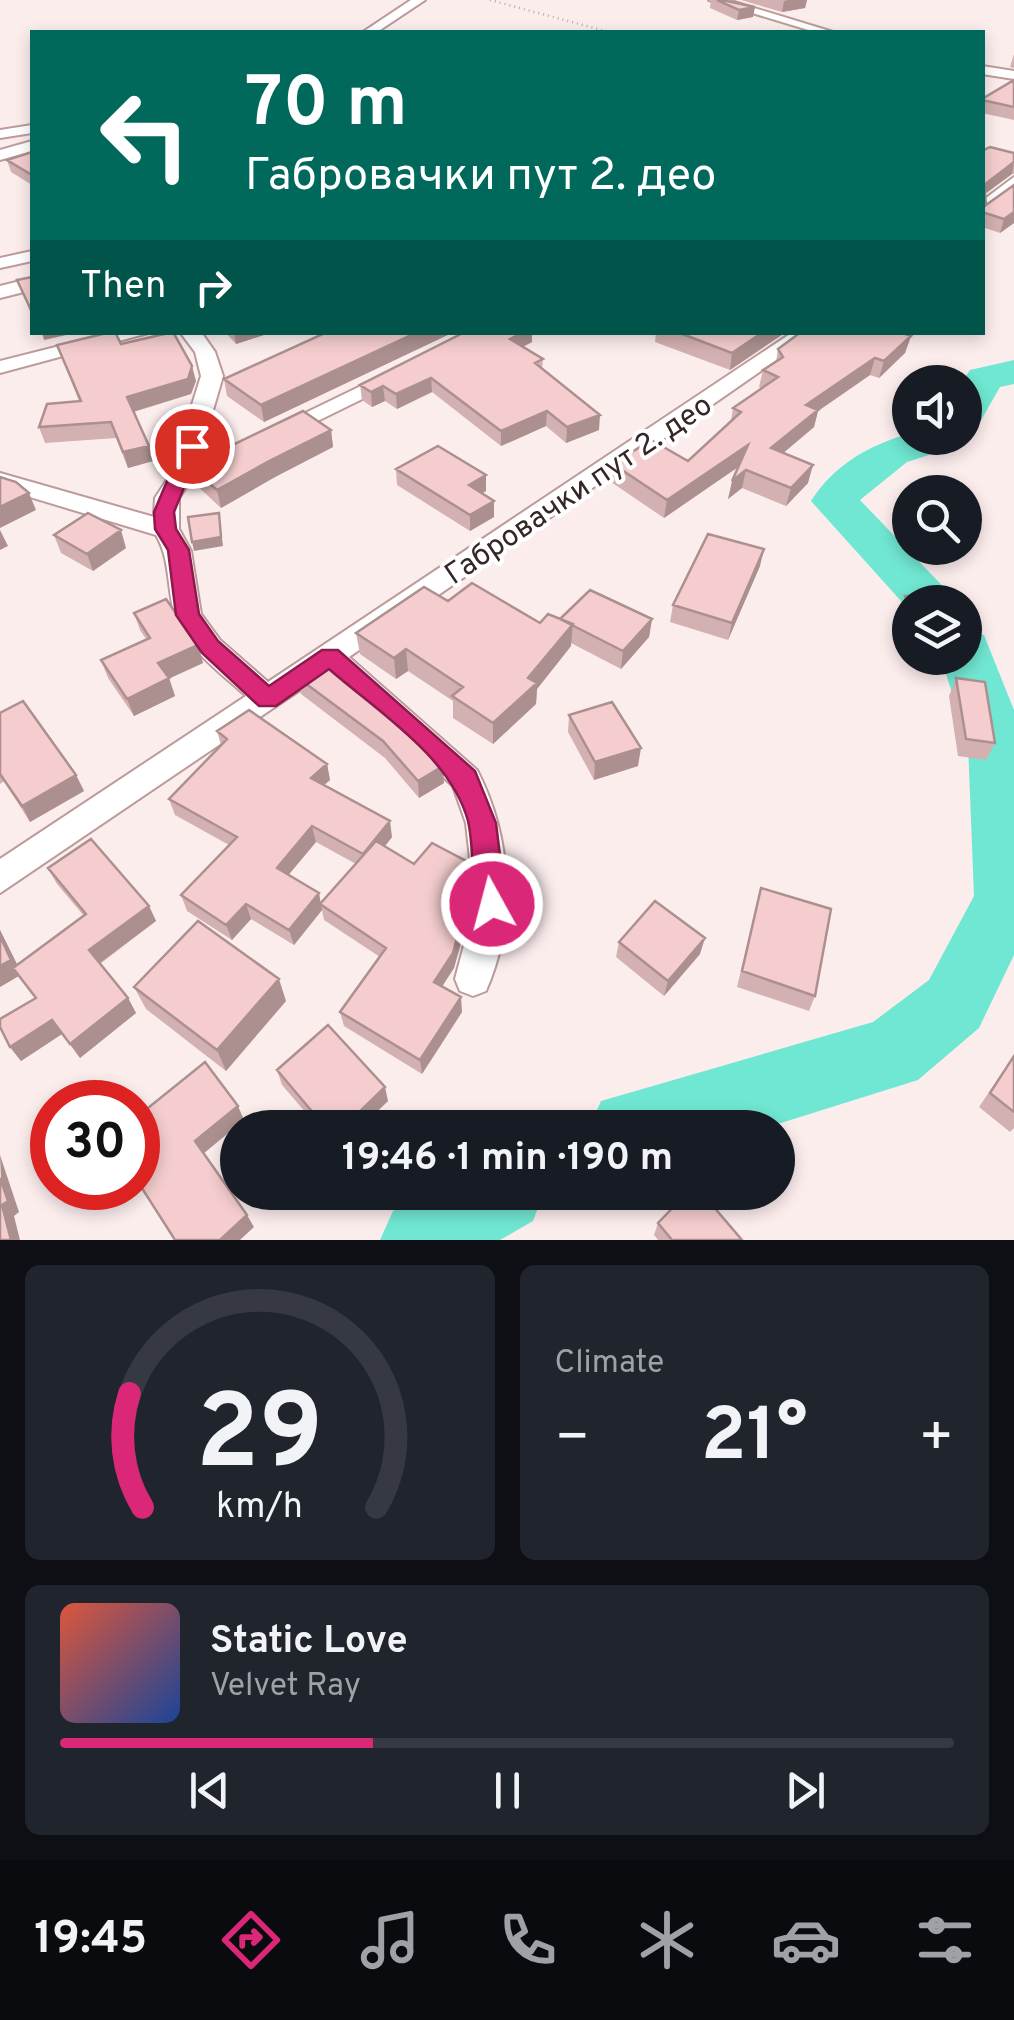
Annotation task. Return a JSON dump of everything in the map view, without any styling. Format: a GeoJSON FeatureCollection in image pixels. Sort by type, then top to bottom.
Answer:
{"type":"FeatureCollection","features":[{"type":"Feature","properties":{"kind":"street"},"geometry":{"type":"LineString","coordinates":[[373,30],[419,0]]}},
{"type":"Feature","properties":{"kind":"street"},"geometry":{"type":"LineString","coordinates":[[715,0],[820,30]]}},
{"type":"Feature","properties":{"kind":"street"},"geometry":{"type":"LineString","coordinates":[[985,70],[1014,75]]}},
{"type":"Feature","properties":{"kind":"street"},"geometry":{"type":"LineString","coordinates":[[0,134],[30,129]]}},
{"type":"Feature","properties":{"kind":"street"},"geometry":{"type":"LineString","coordinates":[[0,155],[30,147]]}},
{"type":"Feature","properties":{"kind":"street"},"geometry":{"type":"LineString","coordinates":[[985,207],[1014,182]]}},
{"type":"Feature","properties":{"kind":"street"},"geometry":{"type":"LineString","coordinates":[[0,263],[30,256]]}},
{"type":"Feature","properties":{"kind":"street"},"geometry":{"type":"LineString","coordinates":[[0,292],[30,284]]}},
{"type":"Feature","properties":{"kind":"street"},"geometry":{"type":"LineString","coordinates":[[0,367],[130,335]]}},
{"type":"Feature","properties":{"kind":"street"},"geometry":{"type":"LineString","coordinates":[[192,335],[204,352],[212,376],[182,475],[167,498],[166,529],[178,550],[188,615],[210,647],[268,700]]}},
{"type":"Feature","properties":{"kind":"street","name":"Габровачки пут 2. део"},"geometry":{"type":"LineString","coordinates":[[0,878],[803,335]]}},
{"type":"Feature","properties":{"kind":"street"},"geometry":{"type":"LineString","coordinates":[[249,444],[422,362]]}},
{"type":"Feature","properties":{"kind":"street"},"geometry":{"type":"LineString","coordinates":[[182,475],[216,460]]}},
{"type":"Feature","properties":{"kind":"street"},"geometry":{"type":"LineString","coordinates":[[0,480],[166,529]]}},
{"type":"Feature","properties":{"kind":"street"},"geometry":{"type":"LineString","coordinates":[[330,656],[466,779],[482,823],[492,904],[473,980]]}},
{"type":"Feature","properties":{"kind":"path"},"geometry":{"type":"LineString","coordinates":[[490,0],[602,30]]}},
{"type":"Feature","properties":{"kind":"building"},"geometry":{"type":"Polygon","coordinates":[[[717,0],[722,0],[755,7],[739,10],[717,0]]]}},
{"type":"Feature","properties":{"kind":"building"},"geometry":{"type":"Polygon","coordinates":[[[1014,80],[1014,107],[985,101],[1014,80]]]}},
{"type":"Feature","properties":{"kind":"building"},"geometry":{"type":"Polygon","coordinates":[[[990,147],[1014,153],[1014,162],[985,184],[985,150],[990,147]]]}},
{"type":"Feature","properties":{"kind":"building"},"geometry":{"type":"Polygon","coordinates":[[[30,153],[30,174],[7,160],[30,153]]]}},
{"type":"Feature","properties":{"kind":"building"},"geometry":{"type":"Polygon","coordinates":[[[1014,185],[1014,212],[1004,219],[985,213],[985,195],[986,205],[1014,185]]]}},
{"type":"Feature","properties":{"kind":"building"},"geometry":{"type":"Polygon","coordinates":[[[30,277],[30,308],[17,280],[30,277]]]}},
{"type":"Feature","properties":{"kind":"building"},"geometry":{"type":"Polygon","coordinates":[[[99,335],[116,335],[121,344],[175,335],[192,366],[188,379],[127,397],[149,446],[123,452],[111,422],[39,427],[47,404],[81,401],[57,345],[99,335]]]}},
{"type":"Feature","properties":{"kind":"building"},"geometry":{"type":"Polygon","coordinates":[[[320,335],[412,335],[261,405],[224,379],[320,335]]]}},
{"type":"Feature","properties":{"kind":"building"},"geometry":{"type":"Polygon","coordinates":[[[459,335],[517,335],[510,339],[543,359],[535,363],[600,415],[567,427],[547,411],[501,431],[431,378],[396,394],[383,386],[371,392],[360,385],[459,335]]]}},
{"type":"Feature","properties":{"kind":"building"},"geometry":{"type":"Polygon","coordinates":[[[685,335],[759,335],[732,353],[685,335]]]}},
{"type":"Feature","properties":{"kind":"building"},"geometry":{"type":"Polygon","coordinates":[[[797,335],[911,336],[884,361],[875,358],[806,405],[818,410],[771,448],[813,465],[791,488],[746,470],[732,481],[748,445],[667,500],[613,464],[651,440],[688,461],[741,412],[733,408],[778,377],[763,370],[783,357],[778,349],[797,335]]]}},
{"type":"Feature","properties":{"kind":"building"},"geometry":{"type":"Polygon","coordinates":[[[303,411],[331,430],[217,490],[189,466],[303,411]]]}},
{"type":"Feature","properties":{"kind":"building"},"geometry":{"type":"Polygon","coordinates":[[[438,446],[486,475],[469,485],[494,501],[470,515],[396,469],[438,446]]]}},
{"type":"Feature","properties":{"kind":"building"},"geometry":{"type":"Polygon","coordinates":[[[0,477],[16,482],[29,493],[0,507],[0,477]]]}},
{"type":"Feature","properties":{"kind":"building"},"geometry":{"type":"Polygon","coordinates":[[[88,513],[121,530],[87,554],[54,535],[88,513]]]}},
{"type":"Feature","properties":{"kind":"building"},"geometry":{"type":"Polygon","coordinates":[[[219,513],[221,537],[192,542],[188,517],[219,513]]]}},
{"type":"Feature","properties":{"kind":"building"},"geometry":{"type":"Polygon","coordinates":[[[708,534],[764,549],[732,623],[673,605],[708,534]]]}},
{"type":"Feature","properties":{"kind":"building"},"geometry":{"type":"Polygon","coordinates":[[[472,583],[540,623],[548,614],[573,624],[528,678],[537,683],[493,723],[452,696],[463,687],[406,649],[394,658],[356,633],[424,587],[448,601],[472,583]]]}},
{"type":"Feature","properties":{"kind":"building"},"geometry":{"type":"Polygon","coordinates":[[[590,590],[652,619],[623,651],[560,619],[590,590]]]}},
{"type":"Feature","properties":{"kind":"building"},"geometry":{"type":"Polygon","coordinates":[[[166,599],[198,645],[158,663],[169,678],[127,699],[101,660],[150,638],[134,613],[166,599]]]}},
{"type":"Feature","properties":{"kind":"building"},"geometry":{"type":"Polygon","coordinates":[[[325,658],[443,766],[418,781],[383,741],[297,677],[325,658]]]}},
{"type":"Feature","properties":{"kind":"building"},"geometry":{"type":"Polygon","coordinates":[[[956,678],[985,682],[995,743],[966,739],[956,678]]]}},
{"type":"Feature","properties":{"kind":"building"},"geometry":{"type":"Polygon","coordinates":[[[23,701],[76,775],[22,806],[0,774],[0,713],[23,701]]]}},
{"type":"Feature","properties":{"kind":"building"},"geometry":{"type":"Polygon","coordinates":[[[612,702],[641,748],[595,762],[569,715],[612,702]]]}},
{"type":"Feature","properties":{"kind":"building"},"geometry":{"type":"Polygon","coordinates":[[[249,710],[327,764],[311,778],[390,821],[363,854],[312,826],[277,868],[319,893],[289,930],[246,904],[226,925],[181,895],[237,837],[169,799],[227,739],[217,731],[249,710]]]}},
{"type":"Feature","properties":{"kind":"building"},"geometry":{"type":"Polygon","coordinates":[[[91,839],[149,906],[89,950],[128,998],[70,1044],[52,1020],[10,1047],[0,1019],[36,998],[13,968],[86,914],[48,868],[91,839]]]}},
{"type":"Feature","properties":{"kind":"building"},"geometry":{"type":"Polygon","coordinates":[[[376,841],[414,864],[432,843],[468,862],[446,895],[466,905],[453,953],[434,982],[461,997],[420,1060],[340,1012],[386,948],[320,904],[376,841]]]}},
{"type":"Feature","properties":{"kind":"building"},"geometry":{"type":"Polygon","coordinates":[[[761,888],[831,909],[815,996],[742,971],[761,888]]]}},
{"type":"Feature","properties":{"kind":"building"},"geometry":{"type":"Polygon","coordinates":[[[655,901],[705,938],[668,981],[619,942],[655,901]]]}},
{"type":"Feature","properties":{"kind":"building"},"geometry":{"type":"Polygon","coordinates":[[[198,921],[279,979],[217,1050],[134,987],[198,921]]]}},
{"type":"Feature","properties":{"kind":"building"},"geometry":{"type":"Polygon","coordinates":[[[0,936],[11,960],[0,966],[0,936]]]}},
{"type":"Feature","properties":{"kind":"building"},"geometry":{"type":"Polygon","coordinates":[[[328,1025],[385,1087],[361,1110],[311,1110],[277,1070],[328,1025]]]}},
{"type":"Feature","properties":{"kind":"building"},"geometry":{"type":"Polygon","coordinates":[[[1014,1056],[1014,1112],[990,1093],[1014,1056]]]}},
{"type":"Feature","properties":{"kind":"building"},"geometry":{"type":"Polygon","coordinates":[[[205,1062],[238,1106],[220,1110],[220,1121],[195,1141],[220,1177],[220,1210],[243,1210],[247,1215],[220,1240],[175,1240],[156,1210],[160,1210],[160,1098],[205,1062]]]}},
{"type":"Feature","properties":{"kind":"building"},"geometry":{"type":"Polygon","coordinates":[[[0,1178],[8,1201],[2,1205],[11,1240],[0,1240],[0,1178]]]}},
{"type":"Feature","properties":{"kind":"building"},"geometry":{"type":"Polygon","coordinates":[[[671,1210],[716,1210],[742,1240],[672,1240],[658,1223],[671,1210]]]}},
{"type":"Feature","properties":{"kind":"waterway"},"geometry":{"type":"LineString","coordinates":[[982,383],[1014,372]]}},
{"type":"Feature","properties":{"kind":"waterway"},"geometry":{"type":"LineString","coordinates":[[892,453],[853,478],[834,501],[916,585]]}},
{"type":"Feature","properties":{"kind":"waterway"},"geometry":{"type":"LineString","coordinates":[[692,1110],[892,1054],[954,1004],[1007,899],[997,744],[974,675]]}},
{"type":"Feature","properties":{"kind":"waterway"},"geometry":{"type":"LineString","coordinates":[[422,1240],[473,1210]]}},
{"type":"Feature","properties":{"kind":"route"},"geometry":{"type":"LineString","coordinates":[[192,446],[164,512],[166,529],[178,550],[188,615],[210,647],[268,700],[330,656],[428,742],[466,779],[482,823],[492,904]]}}]}
